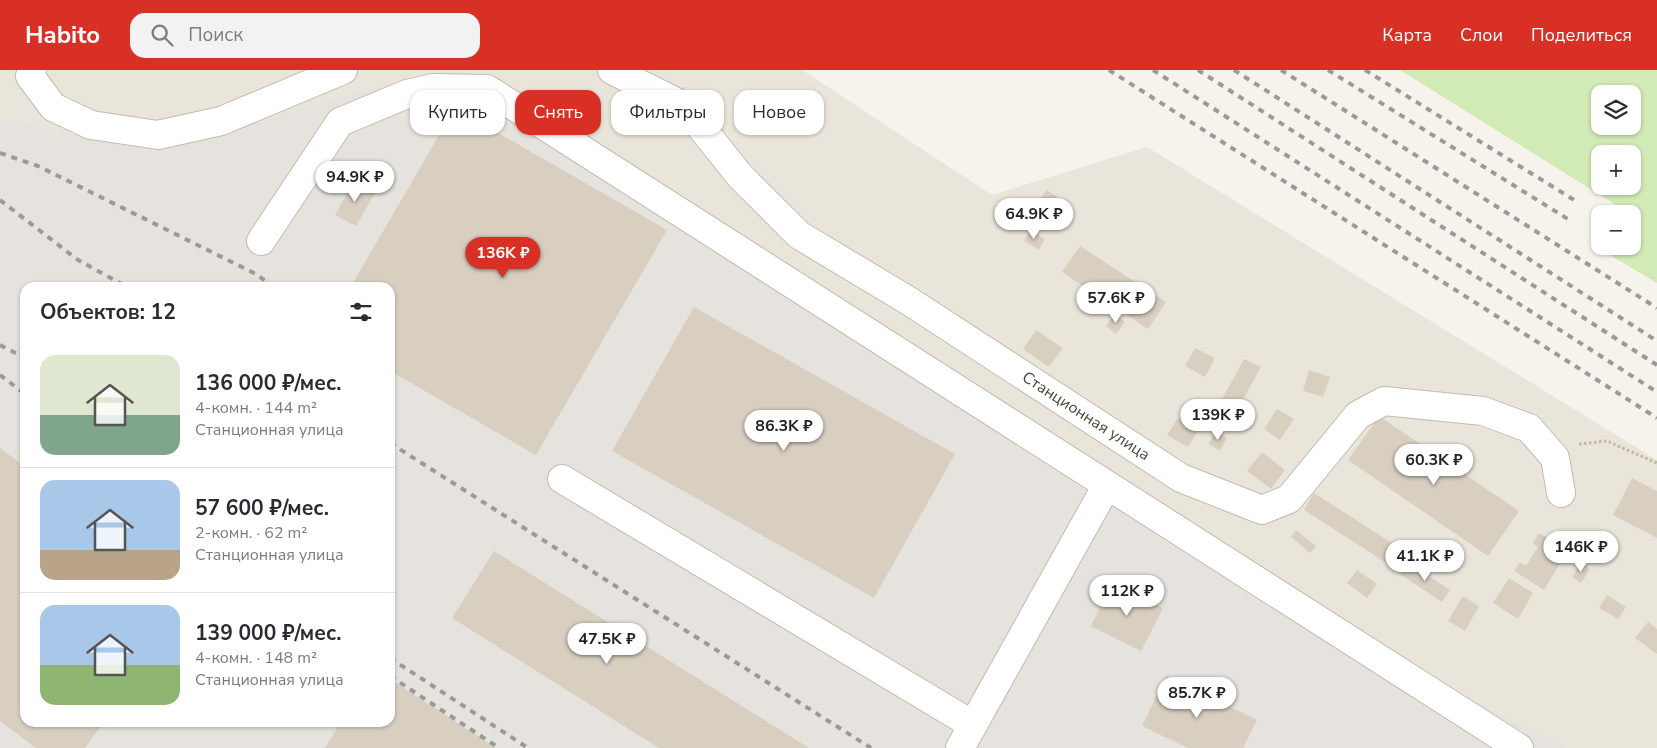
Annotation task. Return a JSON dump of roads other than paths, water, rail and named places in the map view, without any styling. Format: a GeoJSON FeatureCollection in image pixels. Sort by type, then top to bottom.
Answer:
{"type":"FeatureCollection","features":[{"type":"Feature","properties":{"kind":"street"},"geometry":{"type":"LineString","coordinates":[[32,70],[30,76],[53,107],[91,125],[158,135],[221,120],[344,70]]}},
{"type":"Feature","properties":{"kind":"street","name":"Станционная улица"},"geometry":{"type":"LineString","coordinates":[[612,70],[684,106],[740,176],[800,235],[917,307],[1181,478],[1262,510],[1289,499],[1358,415],[1384,401],[1483,412],[1529,428],[1555,458],[1561,493]]}},
{"type":"Feature","properties":{"kind":"street"},"geometry":{"type":"LineString","coordinates":[[261,241],[340,122],[407,94],[433,88],[487,89],[1519,748]]}},
{"type":"Feature","properties":{"kind":"street"},"geometry":{"type":"LineString","coordinates":[[562,479],[966,737],[1107,485]]}},
{"type":"Feature","properties":{"kind":"railway"},"geometry":{"type":"LineString","coordinates":[[1109,70],[1657,418]]}},
{"type":"Feature","properties":{"kind":"railway"},"geometry":{"type":"LineString","coordinates":[[1153,70],[1657,392]]}},
{"type":"Feature","properties":{"kind":"railway"},"geometry":{"type":"LineString","coordinates":[[1198,70],[1657,365]]}},
{"type":"Feature","properties":{"kind":"railway"},"geometry":{"type":"LineString","coordinates":[[1234,70],[1657,341]]}},
{"type":"Feature","properties":{"kind":"railway"},"geometry":{"type":"LineString","coordinates":[[1281,70],[1657,308]]}},
{"type":"Feature","properties":{"kind":"railway"},"geometry":{"type":"LineString","coordinates":[[1328,70],[1571,221]]}},
{"type":"Feature","properties":{"kind":"railway"},"geometry":{"type":"LineString","coordinates":[[1365,70],[1579,203]]}},
{"type":"Feature","properties":{"kind":"railway"},"geometry":{"type":"LineString","coordinates":[[0,153],[38,166],[252,272],[268,282]]}},
{"type":"Feature","properties":{"kind":"railway"},"geometry":{"type":"LineString","coordinates":[[0,200],[78,260],[118,282]]}},
{"type":"Feature","properties":{"kind":"railway"},"geometry":{"type":"LineString","coordinates":[[0,345],[20,355]]}},
{"type":"Feature","properties":{"kind":"railway"},"geometry":{"type":"LineString","coordinates":[[0,375],[20,390]]}},
{"type":"Feature","properties":{"kind":"railway"},"geometry":{"type":"LineString","coordinates":[[395,446],[871,748]]}},
{"type":"Feature","properties":{"kind":"railway"},"geometry":{"type":"LineString","coordinates":[[395,661],[528,748]]}},
{"type":"Feature","properties":{"kind":"railway"},"geometry":{"type":"LineString","coordinates":[[395,679],[499,748]]}}]}
